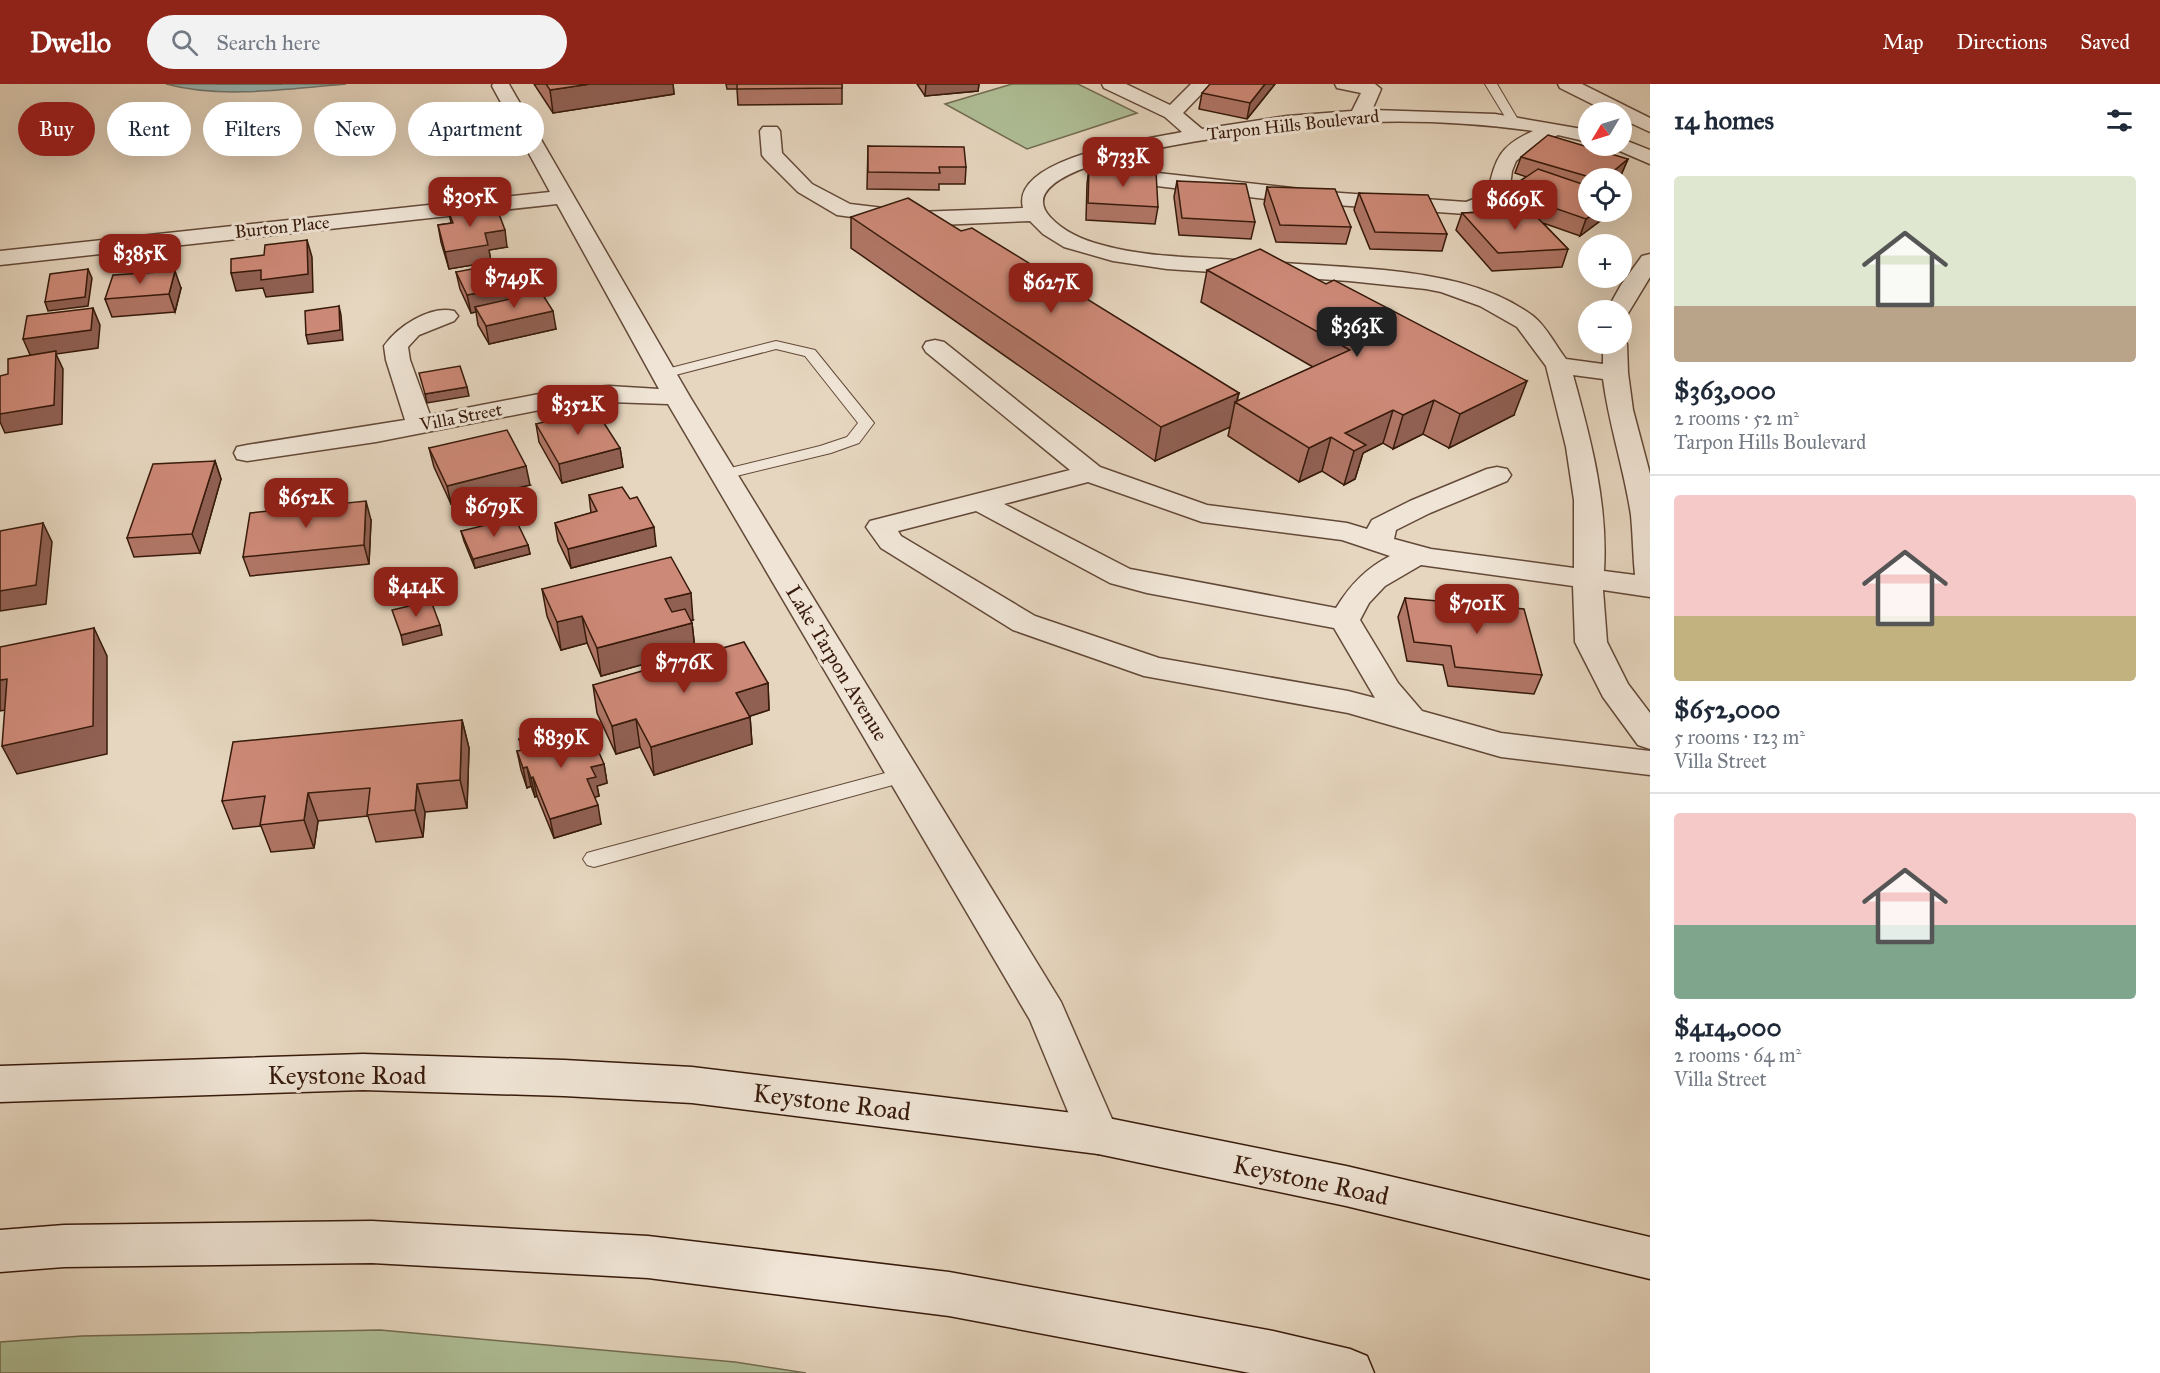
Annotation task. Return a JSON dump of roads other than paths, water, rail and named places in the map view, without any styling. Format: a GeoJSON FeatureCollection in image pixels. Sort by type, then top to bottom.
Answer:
{"type":"FeatureCollection","features":[{"type":"Feature","properties":{"kind":"street"},"geometry":{"type":"LineString","coordinates":[[1111,84],[1172,113],[1197,135]]}},
{"type":"Feature","properties":{"kind":"street"},"geometry":{"type":"LineString","coordinates":[[1172,113],[1202,84]]}},
{"type":"Feature","properties":{"kind":"street"},"geometry":{"type":"LineString","coordinates":[[1344,84],[1372,89],[1359,117]]}},
{"type":"Feature","properties":{"kind":"street"},"geometry":{"type":"LineString","coordinates":[[1567,84],[1650,126]]}},
{"type":"Feature","properties":{"kind":"street","name":"Lake Tarpon Avenue"},"geometry":{"type":"LineString","coordinates":[[501,86],[671,385],[1047,1014],[1098,1136]]}},
{"type":"Feature","properties":{"kind":"street","name":"Tarpon Hills Boulevard"},"geometry":{"type":"LineString","coordinates":[[1037,214],[1031,203],[1032,196],[1044,180],[1060,171],[1090,160],[1197,135],[1265,124],[1359,117],[1421,116],[1514,123],[1578,133]]}},
{"type":"Feature","properties":{"kind":"street"},"geometry":{"type":"LineString","coordinates":[[1090,160],[1112,172],[1133,177],[1285,195],[1466,207],[1487,204],[1497,197],[1502,170],[1509,157],[1533,138],[1557,129]]}},
{"type":"Feature","properties":{"kind":"street"},"geometry":{"type":"LineString","coordinates":[[770,131],[772,155],[805,189],[845,210],[917,219],[1037,214],[1050,230],[1075,244],[1115,255],[1199,265],[1401,279],[1448,286],[1488,301],[1526,322],[1558,366],[1577,438],[1615,503],[1650,581]]}},
{"type":"Feature","properties":{"kind":"street"},"geometry":{"type":"LineString","coordinates":[[1632,150],[1650,158]]}},
{"type":"Feature","properties":{"kind":"street","name":"Burton Place"},"geometry":{"type":"LineString","coordinates":[[0,258],[563,196]]}},
{"type":"Feature","properties":{"kind":"street"},"geometry":{"type":"LineString","coordinates":[[1625,300],[1650,261]]}},
{"type":"Feature","properties":{"kind":"street"},"geometry":{"type":"LineString","coordinates":[[420,425],[395,350],[401,338],[410,330],[446,316]]}},
{"type":"Feature","properties":{"kind":"street"},"geometry":{"type":"LineString","coordinates":[[935,347],[1090,473],[1202,513],[1347,532],[1419,555],[1650,587]]}},
{"type":"Feature","properties":{"kind":"street"},"geometry":{"type":"LineString","coordinates":[[1615,354],[1620,410],[1629,442],[1615,503],[1590,556],[1587,600],[1591,642],[1614,689],[1650,737]]}},
{"type":"Feature","properties":{"kind":"street"},"geometry":{"type":"LineString","coordinates":[[1558,366],[1615,373]]}},
{"type":"Feature","properties":{"kind":"street","name":"Villa Street"},"geometry":{"type":"LineString","coordinates":[[247,453],[376,434],[565,398],[671,385]]}},
{"type":"Feature","properties":{"kind":"street"},"geometry":{"type":"LineString","coordinates":[[1577,438],[1629,442]]}},
{"type":"Feature","properties":{"kind":"street"},"geometry":{"type":"LineString","coordinates":[[1090,473],[880,526],[891,542],[1024,623],[1155,668],[1348,702],[1501,745],[1650,763]]}},
{"type":"Feature","properties":{"kind":"street"},"geometry":{"type":"LineString","coordinates":[[1379,544],[1382,525],[1497,475]]}},
{"type":"Feature","properties":{"kind":"street"},"geometry":{"type":"LineString","coordinates":[[978,501],[1120,576],[1345,620],[1387,691],[1411,720]]}},
{"type":"Feature","properties":{"kind":"street"},"geometry":{"type":"LineString","coordinates":[[1345,620],[1370,580],[1399,562],[1419,555]]}},
{"type":"Feature","properties":{"kind":"street","name":"Keystone Road"},"geometry":{"type":"LineString","coordinates":[[0,1084],[363,1072],[564,1078],[692,1085],[1098,1136],[1346,1186],[1650,1258]]}},
{"type":"Feature","properties":{"kind":"street"},"geometry":{"type":"LineString","coordinates":[[0,1251],[64,1246],[372,1242],[648,1257],[949,1294],[1273,1354],[1350,1373]]}},
{"type":"Feature","properties":{"kind":"lane"},"geometry":{"type":"LineString","coordinates":[[1491,84],[1514,123]]}},
{"type":"Feature","properties":{"kind":"lane"},"geometry":{"type":"LineString","coordinates":[[671,385],[776,345],[810,353],[866,423],[853,440],[825,450],[724,474]]}},
{"type":"Feature","properties":{"kind":"lane"},"geometry":{"type":"LineString","coordinates":[[594,859],[904,775]]}},
{"type":"Feature","properties":{"kind":"water"},"geometry":{"type":"Polygon","coordinates":[[[166,84],[346,84],[232,92],[187,89],[166,84]]]}}]}
